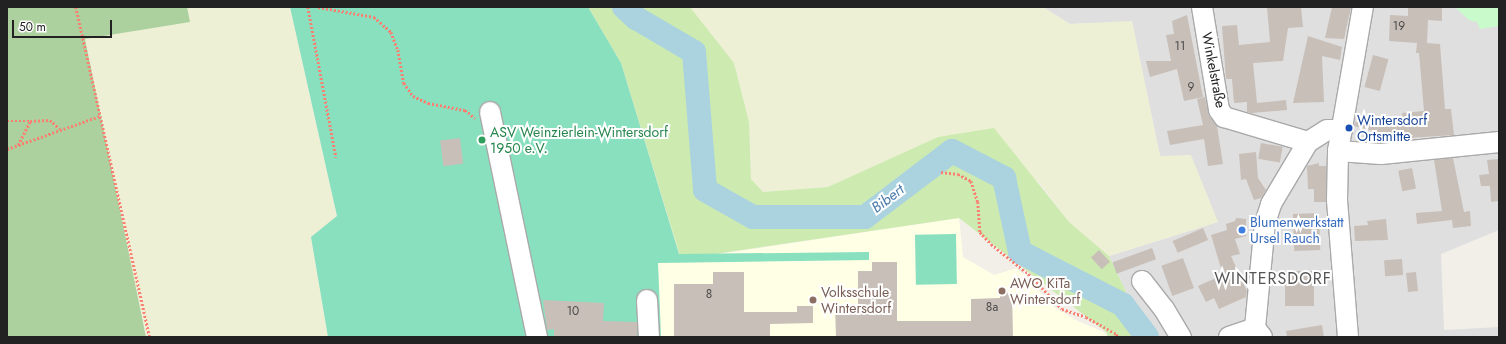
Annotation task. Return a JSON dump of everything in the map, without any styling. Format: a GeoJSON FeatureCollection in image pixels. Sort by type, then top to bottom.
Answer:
{"type":"FeatureCollection","features":[{"type":"Feature","properties":{"kind":"street","name":"Winkelstraße"},"geometry":{"type":"LineString","coordinates":[[1202,7],[1219,110],[1224,117],[1308,142]]}},
{"type":"Feature","properties":{"kind":"street"},"geometry":{"type":"LineString","coordinates":[[1348,337],[1337,200],[1338,151],[1363,7]]}},
{"type":"Feature","properties":{"kind":"street"},"geometry":{"type":"LineString","coordinates":[[490,112],[537,337]]}},
{"type":"Feature","properties":{"kind":"street"},"geometry":{"type":"LineString","coordinates":[[1229,337],[1259,332],[1264,223],[1271,204],[1308,142],[1327,130],[1342,130]]}},
{"type":"Feature","properties":{"kind":"street"},"geometry":{"type":"LineString","coordinates":[[1338,151],[1381,154],[1499,142]]}},
{"type":"Feature","properties":{"kind":"street"},"geometry":{"type":"LineString","coordinates":[[1142,281],[1164,309],[1181,337]]}},
{"type":"Feature","properties":{"kind":"street"},"geometry":{"type":"LineString","coordinates":[[647,300],[648,337]]}},
{"type":"Feature","properties":{"kind":"path"},"geometry":{"type":"LineString","coordinates":[[76,7],[150,337]]}},
{"type":"Feature","properties":{"kind":"path"},"geometry":{"type":"LineString","coordinates":[[308,7],[336,157]]}},
{"type":"Feature","properties":{"kind":"path"},"geometry":{"type":"LineString","coordinates":[[318,7],[374,17],[391,32],[398,50],[404,83],[413,96],[428,103],[465,110],[495,136]]}},
{"type":"Feature","properties":{"kind":"path"},"geometry":{"type":"LineString","coordinates":[[7,149],[100,116]]}},
{"type":"Feature","properties":{"kind":"path"},"geometry":{"type":"LineString","coordinates":[[7,121],[50,120],[61,129]]}},
{"type":"Feature","properties":{"kind":"path"},"geometry":{"type":"LineString","coordinates":[[18,145],[30,121]]}},
{"type":"Feature","properties":{"kind":"path"},"geometry":{"type":"LineString","coordinates":[[942,172],[958,174],[971,181],[978,202],[980,232],[991,244],[1031,276],[1062,309],[1086,317],[1117,334],[1117,337]]}},
{"type":"Feature","properties":{"kind":"shaded area"},"geometry":{"type":"Polygon","coordinates":[[[187,7],[290,7],[337,216],[311,237],[328,337],[146,337],[85,39],[189,22],[187,7]]]}},
{"type":"Feature","properties":{"kind":"shaded area"},"geometry":{"type":"Polygon","coordinates":[[[690,7],[1043,7],[1070,24],[1132,21],[1160,156],[1191,155],[1218,222],[1109,256],[1069,222],[1038,181],[938,137],[828,187],[763,192],[751,179],[749,122],[734,63],[690,7]]]}},
{"type":"Feature","properties":{"kind":"shaded area"},"geometry":{"type":"Polygon","coordinates":[[[1043,7],[1499,7],[1499,230],[1441,254],[1444,330],[1499,327],[1499,337],[1156,337],[1130,300],[1109,256],[1218,222],[1160,156],[1132,22],[1070,24],[1043,7]]]}},
{"type":"Feature","properties":{"kind":"shaded area","name":"Volksschule Wintersdorf"},"geometry":{"type":"Polygon","coordinates":[[[959,218],[963,257],[994,275],[1017,268],[1054,307],[1078,321],[1106,333],[1108,337],[661,337],[658,263],[959,218]]]}},
{"type":"Feature","properties":{"kind":"green space"},"geometry":{"type":"Polygon","coordinates":[[[7,7],[187,7],[190,22],[85,39],[146,337],[7,337],[7,7]]]}},
{"type":"Feature","properties":{"kind":"green space","name":"ASV Weinzierlein-Wintersdorf 1950 e.V."},"geometry":{"type":"Polygon","coordinates":[[[290,7],[588,7],[621,63],[679,254],[869,252],[869,260],[658,263],[661,337],[328,337],[311,237],[337,216],[290,7]]]}},
{"type":"Feature","properties":{"kind":"green space"},"geometry":{"type":"Polygon","coordinates":[[[588,7],[690,7],[734,63],[749,122],[751,179],[763,192],[828,187],[938,137],[994,128],[1069,222],[1109,256],[1130,300],[1156,337],[1108,337],[1106,332],[959,218],[681,259],[621,63],[588,7]]]}},
{"type":"Feature","properties":{"kind":"green space"},"geometry":{"type":"Polygon","coordinates":[[[1455,7],[1499,7],[1499,26],[1480,29],[1477,22],[1469,20],[1455,7]]]}},
{"type":"Feature","properties":{"kind":"green space"},"geometry":{"type":"Polygon","coordinates":[[[956,234],[957,284],[916,285],[915,235],[956,234]]]}},
{"type":"Feature","properties":{"kind":"building"},"geometry":{"type":"Polygon","coordinates":[[[1267,7],[1301,7],[1303,27],[1288,28],[1283,61],[1253,63],[1257,103],[1286,100],[1287,110],[1252,113],[1247,112],[1247,102],[1234,103],[1232,79],[1226,79],[1222,26],[1237,25],[1239,45],[1270,42],[1267,7]]]}},
{"type":"Feature","properties":{"kind":"building"},"geometry":{"type":"Polygon","coordinates":[[[1332,7],[1351,7],[1344,39],[1325,38],[1332,7]]]}},
{"type":"Feature","properties":{"kind":"building"},"geometry":{"type":"Polygon","coordinates":[[[1408,7],[1442,7],[1442,21],[1428,20],[1427,43],[1440,44],[1445,109],[1451,109],[1454,135],[1378,140],[1378,132],[1354,126],[1355,122],[1403,121],[1402,113],[1424,111],[1419,53],[1416,53],[1417,43],[1389,41],[1390,15],[1408,16],[1408,7]]]}},
{"type":"Feature","properties":{"kind":"building"},"geometry":{"type":"Polygon","coordinates":[[[1187,15],[1203,97],[1184,101],[1177,69],[1150,77],[1146,61],[1171,61],[1166,35],[1174,34],[1172,21],[1187,15]]]}},
{"type":"Feature","properties":{"kind":"building"},"geometry":{"type":"Polygon","coordinates":[[[1308,36],[1342,47],[1340,60],[1322,56],[1324,102],[1293,103],[1308,36]]]}},
{"type":"Feature","properties":{"kind":"building"},"geometry":{"type":"Polygon","coordinates":[[[1373,55],[1388,59],[1380,91],[1364,87],[1373,55]]]}},
{"type":"Feature","properties":{"kind":"building"},"geometry":{"type":"Polygon","coordinates":[[[1205,97],[1209,116],[1217,126],[1223,164],[1208,166],[1204,139],[1170,145],[1167,131],[1203,125],[1197,99],[1205,97]]]}},
{"type":"Feature","properties":{"kind":"building"},"geometry":{"type":"Polygon","coordinates":[[[460,138],[463,164],[443,166],[440,140],[460,138]]]}},
{"type":"Feature","properties":{"kind":"building"},"geometry":{"type":"Polygon","coordinates":[[[1261,143],[1283,147],[1280,163],[1258,159],[1261,143]]]}},
{"type":"Feature","properties":{"kind":"building"},"geometry":{"type":"Polygon","coordinates":[[[1256,152],[1258,178],[1266,190],[1261,198],[1254,200],[1246,179],[1241,180],[1239,154],[1256,152]]]}},
{"type":"Feature","properties":{"kind":"building"},"geometry":{"type":"Polygon","coordinates":[[[1453,158],[1464,212],[1470,211],[1471,226],[1453,228],[1452,220],[1417,224],[1416,213],[1442,211],[1434,160],[1453,158]]]}},
{"type":"Feature","properties":{"kind":"building"},"geometry":{"type":"Polygon","coordinates":[[[1499,159],[1499,201],[1491,202],[1490,186],[1481,186],[1479,175],[1489,174],[1487,160],[1499,159]]]}},
{"type":"Feature","properties":{"kind":"building"},"geometry":{"type":"Polygon","coordinates":[[[1319,163],[1319,166],[1326,166],[1326,202],[1314,202],[1314,189],[1308,189],[1307,166],[1319,163]]]}},
{"type":"Feature","properties":{"kind":"building"},"geometry":{"type":"Polygon","coordinates":[[[1412,168],[1416,189],[1402,191],[1398,171],[1412,168]]]}},
{"type":"Feature","properties":{"kind":"building"},"geometry":{"type":"Polygon","coordinates":[[[1319,213],[1320,250],[1294,251],[1293,214],[1319,213]]]}},
{"type":"Feature","properties":{"kind":"building"},"geometry":{"type":"Polygon","coordinates":[[[1236,218],[1246,219],[1246,236],[1235,239],[1240,254],[1231,256],[1247,291],[1246,297],[1219,309],[1214,298],[1206,302],[1198,286],[1223,275],[1211,235],[1227,230],[1226,224],[1235,221],[1236,218]]]}},
{"type":"Feature","properties":{"kind":"building"},"geometry":{"type":"Polygon","coordinates":[[[1386,219],[1388,240],[1355,241],[1354,226],[1368,225],[1367,221],[1386,219]]]}},
{"type":"Feature","properties":{"kind":"building"},"geometry":{"type":"Polygon","coordinates":[[[1203,228],[1208,240],[1178,253],[1173,241],[1203,228]]]}},
{"type":"Feature","properties":{"kind":"building"},"geometry":{"type":"Polygon","coordinates":[[[1152,248],[1156,259],[1117,274],[1113,262],[1152,248]]]}},
{"type":"Feature","properties":{"kind":"building"},"geometry":{"type":"Polygon","coordinates":[[[1099,250],[1110,262],[1102,269],[1091,258],[1099,250]]]}},
{"type":"Feature","properties":{"kind":"building"},"geometry":{"type":"Polygon","coordinates":[[[1183,258],[1194,288],[1172,296],[1161,266],[1183,258]]]}},
{"type":"Feature","properties":{"kind":"building"},"geometry":{"type":"Polygon","coordinates":[[[1402,259],[1403,275],[1385,276],[1384,260],[1402,259]]]}},
{"type":"Feature","properties":{"kind":"building"},"geometry":{"type":"Polygon","coordinates":[[[872,262],[897,262],[897,321],[971,321],[971,299],[1000,298],[1000,292],[1012,292],[1013,337],[836,337],[835,306],[858,306],[858,271],[872,271],[872,262]]]}},
{"type":"Feature","properties":{"kind":"building"},"geometry":{"type":"Polygon","coordinates":[[[1285,271],[1314,271],[1314,306],[1285,306],[1285,271]]]}},
{"type":"Feature","properties":{"kind":"building"},"geometry":{"type":"Polygon","coordinates":[[[713,272],[744,272],[744,312],[797,312],[797,306],[813,306],[813,323],[770,324],[770,337],[674,337],[674,284],[713,284],[713,272]]]}},
{"type":"Feature","properties":{"kind":"building"},"geometry":{"type":"Polygon","coordinates":[[[1416,272],[1418,291],[1408,292],[1406,273],[1416,272]]]}},
{"type":"Feature","properties":{"kind":"building"},"geometry":{"type":"Polygon","coordinates":[[[543,300],[604,303],[603,321],[637,322],[637,337],[554,337],[554,329],[547,330],[543,300]]]}},
{"type":"Feature","properties":{"kind":"building"},"geometry":{"type":"Polygon","coordinates":[[[1322,325],[1324,337],[1287,337],[1286,331],[1322,325]]]}},
{"type":"Feature","properties":{"kind":"waterway","name":"Bibert"},"geometry":{"type":"LineString","coordinates":[[624,7],[636,18],[694,52],[705,190],[753,217],[865,217],[952,151],[1004,178],[1020,252],[1123,305],[1147,337]]}},
{"type":"Feature","properties":{"kind":"place","name":"Wintersdorf Ortsmitte"},"geometry":{"type":"Point","coordinates":[1349,128]}},
{"type":"Feature","properties":{"kind":"place","name":"ASV Weinzierlein-Wintersdorf 1950 e.V."},"geometry":{"type":"Point","coordinates":[482,140]}},
{"type":"Feature","properties":{"kind":"place","name":"Blumenwerkstatt Ursel Rauch"},"geometry":{"type":"Point","coordinates":[1242,230]}},
{"type":"Feature","properties":{"kind":"place","name":"AWO KiTa Wintersdorf"},"geometry":{"type":"Point","coordinates":[1002,291]}},
{"type":"Feature","properties":{"kind":"place","name":"Volksschule Wintersdorf"},"geometry":{"type":"Point","coordinates":[813,300]}},
{"type":"Feature","properties":{"kind":"district","name":"WINTERSDORF"},"geometry":{"type":"Point","coordinates":[1273,279]}}]}
